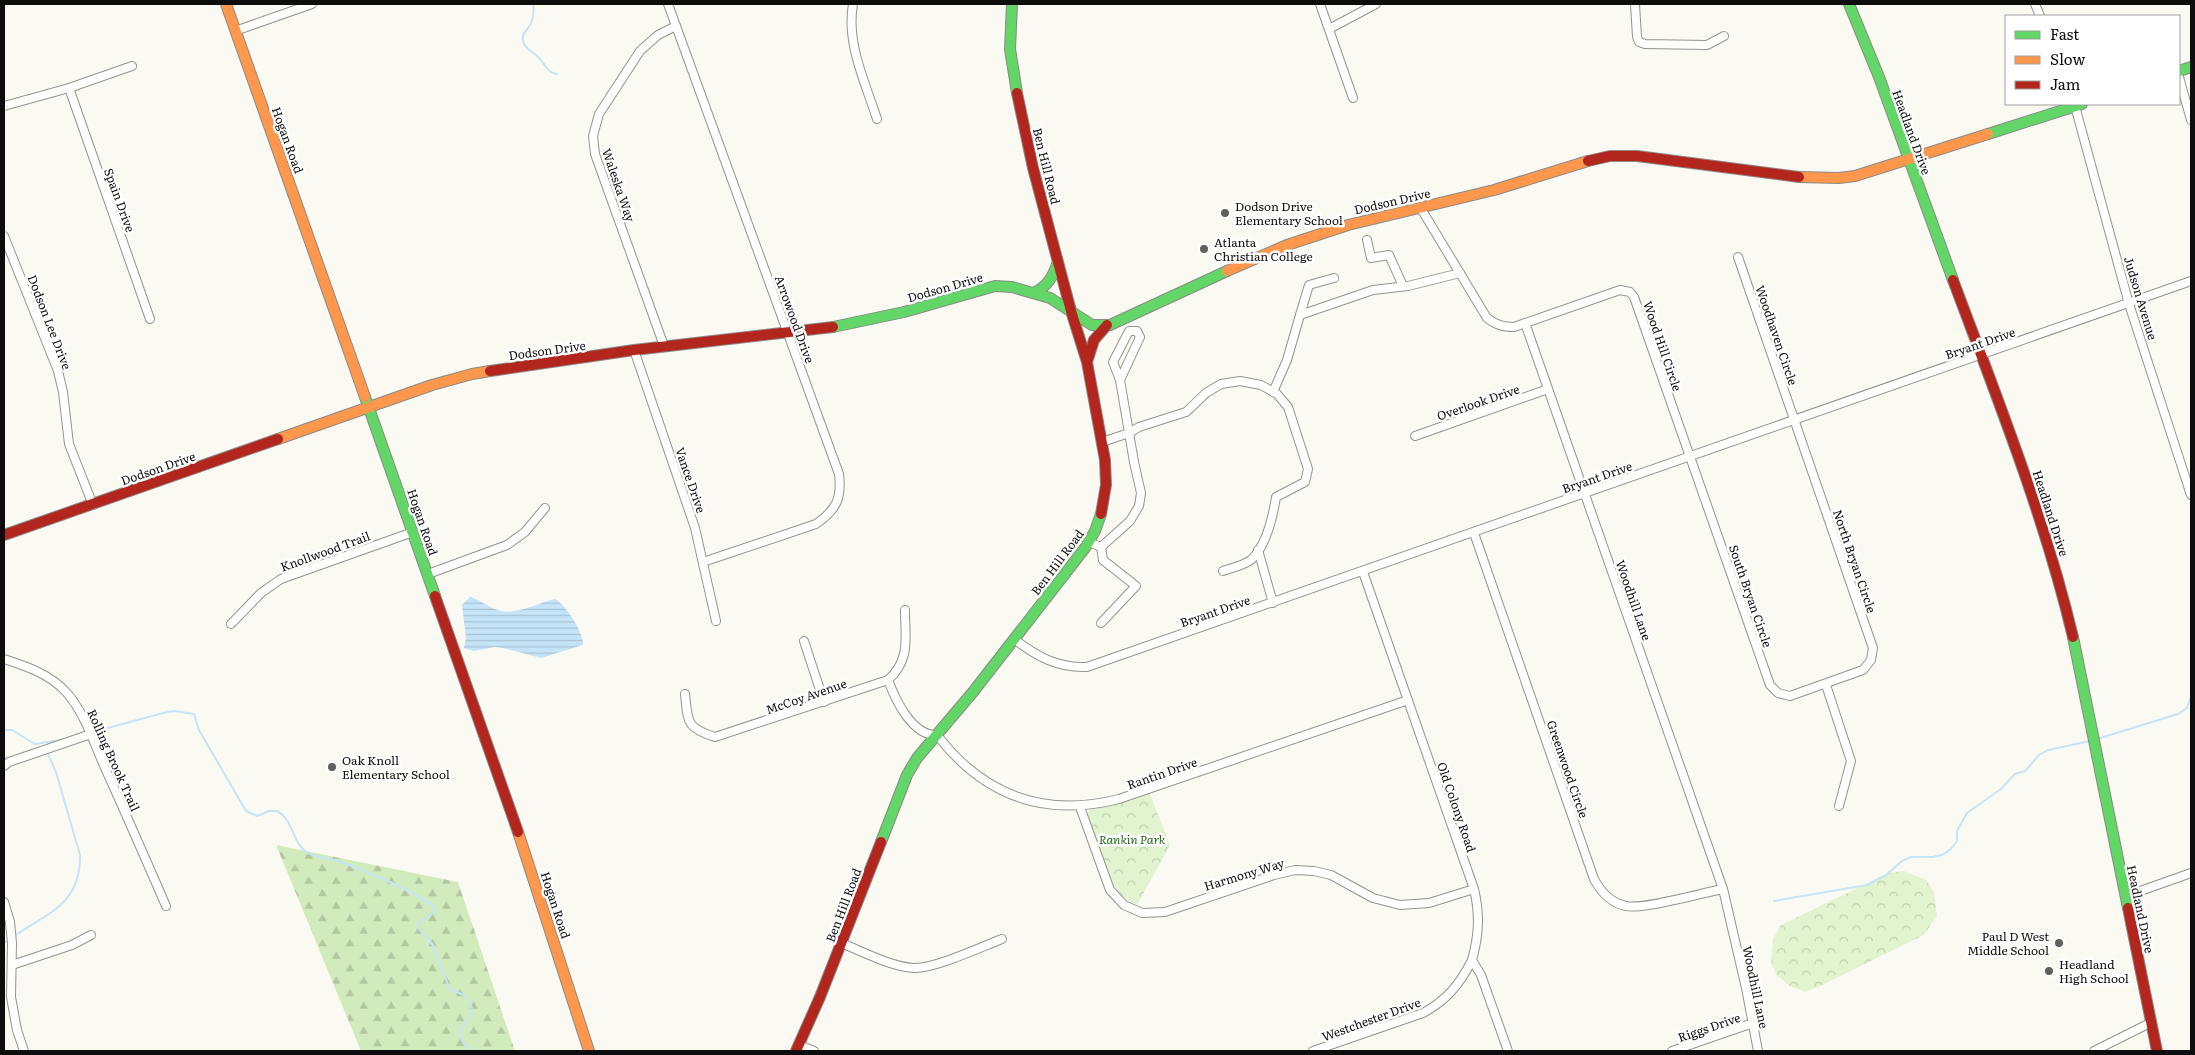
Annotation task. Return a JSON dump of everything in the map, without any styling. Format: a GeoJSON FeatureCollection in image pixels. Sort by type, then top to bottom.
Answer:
{"type":"FeatureCollection","features":[{"type":"Feature","properties":{"kind":"street","name":"Hogan Road"},"geometry":{"type":"LineString","coordinates":[[226,4],[521,841],[589,1051]]}},
{"type":"Feature","properties":{"kind":"street"},"geometry":{"type":"LineString","coordinates":[[235,30],[312,4]]}},
{"type":"Feature","properties":{"kind":"street","name":"Arrowood Drive"},"geometry":{"type":"LineString","coordinates":[[668,4],[839,474],[841,487],[838,502],[829,515],[816,524],[704,562]]}},
{"type":"Feature","properties":{"kind":"street"},"geometry":{"type":"LineString","coordinates":[[853,4],[851,24],[854,47],[877,119]]}},
{"type":"Feature","properties":{"kind":"street","name":"Ben Hill Road"},"geometry":{"type":"LineString","coordinates":[[797,1048],[907,776],[917,758],[1014,639],[1089,542],[1096,531],[1103,507],[1106,485],[1102,442],[1087,362],[1071,311],[1033,168],[1010,49],[1012,4]]}},
{"type":"Feature","properties":{"kind":"street"},"geometry":{"type":"LineString","coordinates":[[1320,4],[1353,98]]}},
{"type":"Feature","properties":{"kind":"street"},"geometry":{"type":"LineString","coordinates":[[1328,28],[1376,4]]}},
{"type":"Feature","properties":{"kind":"street"},"geometry":{"type":"LineString","coordinates":[[1635,4],[1637,37],[1639,42],[1644,44],[1707,45],[1724,36]]}},
{"type":"Feature","properties":{"kind":"street","name":"Headland Drive"},"geometry":{"type":"LineString","coordinates":[[1849,4],[1981,354],[2037,508],[2061,585],[2076,648],[2157,1051]]}},
{"type":"Feature","properties":{"kind":"street","name":"Waleska Way"},"geometry":{"type":"LineString","coordinates":[[664,346],[595,154],[593,136],[599,114],[640,51],[658,35],[676,26]]}},
{"type":"Feature","properties":{"kind":"street"},"geometry":{"type":"LineString","coordinates":[[4,106],[69,88],[132,66]]}},
{"type":"Feature","properties":{"kind":"street"},"geometry":{"type":"LineString","coordinates":[[2180,81],[2191,120]]}},
{"type":"Feature","properties":{"kind":"street","name":"Spain Drive"},"geometry":{"type":"LineString","coordinates":[[69,88],[150,320]]}},
{"type":"Feature","properties":{"kind":"street","name":"Dodson Drive"},"geometry":{"type":"LineString","coordinates":[[4,535],[432,385],[472,374],[634,350],[872,320],[995,286],[1012,287],[1034,292],[1050,298],[1092,326],[1107,325],[1287,245],[1348,224],[1494,190],[1587,161],[1610,156],[1637,156],[1822,179],[1855,176],[2055,108],[2078,105]]}},
{"type":"Feature","properties":{"kind":"street","name":"Judson Avenue"},"geometry":{"type":"LineString","coordinates":[[2078,105],[2129,304],[2191,495]]}},
{"type":"Feature","properties":{"kind":"street"},"geometry":{"type":"LineString","coordinates":[[1420,207],[1487,318],[1495,324],[1505,327],[1514,327],[1525,323]]}},
{"type":"Feature","properties":{"kind":"street","name":"Dodson Lee Drive"},"geometry":{"type":"LineString","coordinates":[[4,236],[58,371],[63,392],[69,444],[93,505]]}},
{"type":"Feature","properties":{"kind":"street"},"geometry":{"type":"LineString","coordinates":[[1367,240],[1371,258],[1390,255],[1403,286]]}},
{"type":"Feature","properties":{"kind":"street","name":"Woodhaven Circle"},"geometry":{"type":"LineString","coordinates":[[1738,257],[1795,420]]}},
{"type":"Feature","properties":{"kind":"street"},"geometry":{"type":"LineString","coordinates":[[1034,292],[1044,290],[1053,278],[1059,262]]}},
{"type":"Feature","properties":{"kind":"street"},"geometry":{"type":"LineString","coordinates":[[1300,316],[1373,290],[1403,286],[1460,273]]}},
{"type":"Feature","properties":{"kind":"street"},"geometry":{"type":"LineString","coordinates":[[1273,392],[1287,360],[1309,285],[1334,278]]}},
{"type":"Feature","properties":{"kind":"street","name":"Bryant Drive"},"geometry":{"type":"LineString","coordinates":[[1014,639],[1030,652],[1049,662],[1070,668],[1087,668],[1981,354],[2129,304],[2191,280]]}},
{"type":"Feature","properties":{"kind":"street","name":"Wood Hill Circle"},"geometry":{"type":"LineString","coordinates":[[1525,323],[1620,290],[1630,292],[1634,297],[1690,457]]}},
{"type":"Feature","properties":{"kind":"street","name":"Woodhill Lane"},"geometry":{"type":"LineString","coordinates":[[1525,323],[1723,889],[1758,1051]]}},
{"type":"Feature","properties":{"kind":"street"},"geometry":{"type":"LineString","coordinates":[[1087,362],[1090,346],[1098,331],[1107,325]]}},
{"type":"Feature","properties":{"kind":"street"},"geometry":{"type":"LineString","coordinates":[[1101,547],[1130,521],[1139,506],[1141,493],[1120,380],[1113,362],[1129,331],[1138,331],[1140,337],[1120,380]]}},
{"type":"Feature","properties":{"kind":"street","name":"Vance Drive"},"geometry":{"type":"LineString","coordinates":[[634,350],[695,528],[716,621]]}},
{"type":"Feature","properties":{"kind":"street"},"geometry":{"type":"LineString","coordinates":[[1102,442],[1129,433],[1139,427],[1186,412],[1206,394],[1221,384],[1240,381],[1261,385],[1273,392],[1288,407],[1308,469],[1305,482],[1276,497],[1272,520],[1258,550],[1251,560],[1223,571]]}},
{"type":"Feature","properties":{"kind":"street","name":"Overlook Drive"},"geometry":{"type":"LineString","coordinates":[[1415,436],[1548,389]]}},
{"type":"Feature","properties":{"kind":"street","name":"North Bryan Circle"},"geometry":{"type":"LineString","coordinates":[[1795,420],[1873,648],[1871,660],[1863,670],[1826,684]]}},
{"type":"Feature","properties":{"kind":"street","name":"South Bryan Circle"},"geometry":{"type":"LineString","coordinates":[[1690,457],[1770,685],[1778,693],[1790,696],[1826,684]]}},
{"type":"Feature","properties":{"kind":"street"},"geometry":{"type":"LineString","coordinates":[[428,574],[507,545],[525,532],[545,508]]}},
{"type":"Feature","properties":{"kind":"street","name":"Knollwood Trail"},"geometry":{"type":"LineString","coordinates":[[231,624],[261,593],[281,579],[413,532]]}},
{"type":"Feature","properties":{"kind":"street","name":"Greenwood Circle"},"geometry":{"type":"LineString","coordinates":[[1474,533],[1594,879],[1600,890],[1615,902],[1634,907],[1723,889]]}},
{"type":"Feature","properties":{"kind":"street"},"geometry":{"type":"LineString","coordinates":[[1089,542],[1101,547]]}},
{"type":"Feature","properties":{"kind":"street"},"geometry":{"type":"LineString","coordinates":[[1101,547],[1103,560],[1136,586],[1102,623]]}},
{"type":"Feature","properties":{"kind":"street"},"geometry":{"type":"LineString","coordinates":[[1258,550],[1273,602]]}},
{"type":"Feature","properties":{"kind":"street","name":"Old Colony Road"},"geometry":{"type":"LineString","coordinates":[[1363,572],[1474,889],[1478,906],[1479,924],[1472,960]]}},
{"type":"Feature","properties":{"kind":"street"},"geometry":{"type":"LineString","coordinates":[[905,610],[904,658],[898,672],[888,680],[900,708],[910,720],[921,730],[930,735],[937,735]]}},
{"type":"Feature","properties":{"kind":"street"},"geometry":{"type":"LineString","coordinates":[[804,641],[824,702]]}},
{"type":"Feature","properties":{"kind":"street","name":"Rolling Brook Trail"},"geometry":{"type":"LineString","coordinates":[[4,659],[33,668],[55,682],[75,704],[91,734],[166,906]]}},
{"type":"Feature","properties":{"kind":"street","name":"McCoy Avenue"},"geometry":{"type":"LineString","coordinates":[[685,694],[689,721],[695,730],[714,737],[888,680]]}},
{"type":"Feature","properties":{"kind":"street"},"geometry":{"type":"LineString","coordinates":[[1826,684],[1851,760],[1839,806]]}},
{"type":"Feature","properties":{"kind":"street","name":"Rantin Drive"},"geometry":{"type":"LineString","coordinates":[[937,735],[964,767],[995,788],[1039,804],[1080,806],[1119,799],[1408,700]]}},
{"type":"Feature","properties":{"kind":"street"},"geometry":{"type":"LineString","coordinates":[[4,766],[9,762],[91,734]]}},
{"type":"Feature","properties":{"kind":"street","name":"Harmony Way"},"geometry":{"type":"LineString","coordinates":[[1080,806],[1110,890],[1124,905],[1142,913],[1165,912],[1274,875],[1295,870],[1314,871],[1330,875],[1373,898],[1400,905],[1429,903],[1474,889]]}},
{"type":"Feature","properties":{"kind":"street"},"geometry":{"type":"LineString","coordinates":[[2126,896],[2191,872]]}},
{"type":"Feature","properties":{"kind":"street"},"geometry":{"type":"LineString","coordinates":[[4,902],[10,922],[12,943],[11,997],[17,1030],[24,1051]]}},
{"type":"Feature","properties":{"kind":"street"},"geometry":{"type":"LineString","coordinates":[[12,965],[72,945],[90,935]]}},
{"type":"Feature","properties":{"kind":"street"},"geometry":{"type":"LineString","coordinates":[[841,943],[898,965],[916,968],[931,965],[1002,939]]}},
{"type":"Feature","properties":{"kind":"street"},"geometry":{"type":"LineString","coordinates":[[1472,960],[1481,975],[1508,1051]]}},
{"type":"Feature","properties":{"kind":"street","name":"Westchester Drive"},"geometry":{"type":"LineString","coordinates":[[1313,1051],[1423,1013],[1438,1005],[1463,978],[1472,960]]}},
{"type":"Feature","properties":{"kind":"street"},"geometry":{"type":"LineString","coordinates":[[2094,1051],[2152,1022]]}},
{"type":"Feature","properties":{"kind":"street","name":"Riggs Drive"},"geometry":{"type":"LineString","coordinates":[[1672,1051],[1753,1023]]}},
{"type":"Feature","properties":{"kind":"street"},"geometry":{"type":"LineString","coordinates":[[797,1048],[814,1051]]}},
{"type":"Feature","properties":{"kind":"green space","name":"Rankin Park"},"geometry":{"type":"Polygon","coordinates":[[[1149,792],[1170,845],[1137,905],[1126,899],[1111,879],[1088,814],[1089,810],[1149,792]]]}},
{"type":"Feature","properties":{"kind":"green space"},"geometry":{"type":"Polygon","coordinates":[[[276,845],[458,882],[515,1051],[361,1051],[276,845]]]}},
{"type":"Feature","properties":{"kind":"green space"},"geometry":{"type":"Polygon","coordinates":[[[1904,871],[1926,880],[1934,892],[1937,916],[1924,935],[1805,992],[1788,985],[1776,974],[1771,961],[1773,939],[1781,925],[1888,873],[1904,871]]]}},
{"type":"Feature","properties":{"kind":"water"},"geometry":{"type":"Polygon","coordinates":[[[470,597],[494,609],[505,611],[519,610],[555,599],[574,620],[581,634],[583,645],[541,658],[503,648],[495,647],[474,651],[464,648],[466,638],[462,605],[470,597]]]}},
{"type":"Feature","properties":{"kind":"waterway"},"geometry":{"type":"LineString","coordinates":[[533,4],[534,12],[529,27],[524,33],[524,44],[550,71],[557,74]]}},
{"type":"Feature","properties":{"kind":"waterway"},"geometry":{"type":"LineString","coordinates":[[2097,739],[2178,714],[2187,708],[2191,696]]}},
{"type":"Feature","properties":{"kind":"waterway"},"geometry":{"type":"LineString","coordinates":[[93,732],[167,712],[174,711],[194,714],[199,730],[246,811],[257,816],[269,811],[277,811],[287,820],[299,844],[308,853],[338,861],[375,875],[427,901],[436,908],[434,912],[417,924],[433,945],[448,985],[452,990],[466,996],[472,1008],[468,1020],[461,1028],[460,1038],[473,1051]]}},
{"type":"Feature","properties":{"kind":"waterway"},"geometry":{"type":"LineString","coordinates":[[4,730],[12,730],[35,744],[67,739]]}},
{"type":"Feature","properties":{"kind":"waterway"},"geometry":{"type":"LineString","coordinates":[[1774,901],[1867,885],[1886,875],[1902,861],[1911,857],[1942,855],[1951,849],[1957,841],[1957,831],[1967,813],[2001,789],[2015,774],[2025,771],[2039,755],[2048,750],[2090,741]]}},
{"type":"Feature","properties":{"kind":"waterway"},"geometry":{"type":"LineString","coordinates":[[14,936],[60,905],[69,896],[79,872],[80,855],[56,772],[47,752]]}},
{"type":"Feature","properties":{"kind":"waterway"},"geometry":{"type":"LineString","coordinates":[[4,943],[10,939]]}},
{"type":"Feature","properties":{"kind":"traffic: fast"},"geometry":{"type":"LineString","coordinates":[[1012,4],[1010,49],[1017,93]]}},
{"type":"Feature","properties":{"kind":"traffic: fast"},"geometry":{"type":"LineString","coordinates":[[1849,4],[1879,77],[1953,280]]}},
{"type":"Feature","properties":{"kind":"traffic: fast"},"geometry":{"type":"LineString","coordinates":[[2180,71],[2191,67]]}},
{"type":"Feature","properties":{"kind":"traffic: fast"},"geometry":{"type":"LineString","coordinates":[[1988,134],[2079,105]]}},
{"type":"Feature","properties":{"kind":"traffic: fast"},"geometry":{"type":"LineString","coordinates":[[1033,293],[1043,288],[1054,272],[1058,262]]}},
{"type":"Feature","properties":{"kind":"traffic: fast"},"geometry":{"type":"LineString","coordinates":[[833,327],[904,312],[995,286],[1012,287],[1050,298],[1092,325],[1110,325],[1227,271]]}},
{"type":"Feature","properties":{"kind":"traffic: fast"},"geometry":{"type":"LineString","coordinates":[[365,397],[435,596]]}},
{"type":"Feature","properties":{"kind":"traffic: fast"},"geometry":{"type":"LineString","coordinates":[[881,842],[907,775],[917,758],[973,692],[1085,548],[1095,531],[1101,514]]}},
{"type":"Feature","properties":{"kind":"traffic: fast"},"geometry":{"type":"LineString","coordinates":[[2073,637],[2128,908]]}},
{"type":"Feature","properties":{"kind":"traffic: slow"},"geometry":{"type":"LineString","coordinates":[[226,4],[365,397]]}},
{"type":"Feature","properties":{"kind":"traffic: slow"},"geometry":{"type":"LineString","coordinates":[[1799,177],[1839,178],[1855,176],[1988,134]]}},
{"type":"Feature","properties":{"kind":"traffic: slow"},"geometry":{"type":"LineString","coordinates":[[1227,271],[1287,245],[1348,225],[1494,190],[1588,161]]}},
{"type":"Feature","properties":{"kind":"traffic: slow"},"geometry":{"type":"LineString","coordinates":[[278,439],[432,385],[490,371]]}},
{"type":"Feature","properties":{"kind":"traffic: slow"},"geometry":{"type":"LineString","coordinates":[[518,832],[589,1051]]}},
{"type":"Feature","properties":{"kind":"traffic: jam"},"geometry":{"type":"LineString","coordinates":[[1017,93],[1033,168],[1071,311],[1087,362],[1105,460],[1106,485],[1101,514]]}},
{"type":"Feature","properties":{"kind":"traffic: jam"},"geometry":{"type":"LineString","coordinates":[[1588,161],[1610,156],[1637,156],[1799,177]]}},
{"type":"Feature","properties":{"kind":"traffic: jam"},"geometry":{"type":"LineString","coordinates":[[1953,280],[2034,502],[2073,637]]}},
{"type":"Feature","properties":{"kind":"traffic: jam"},"geometry":{"type":"LineString","coordinates":[[1088,359],[1094,340],[1107,325]]}},
{"type":"Feature","properties":{"kind":"traffic: jam"},"geometry":{"type":"LineString","coordinates":[[490,371],[634,350],[833,327]]}},
{"type":"Feature","properties":{"kind":"traffic: jam"},"geometry":{"type":"LineString","coordinates":[[4,535],[278,439]]}},
{"type":"Feature","properties":{"kind":"traffic: jam"},"geometry":{"type":"LineString","coordinates":[[435,596],[518,832]]}},
{"type":"Feature","properties":{"kind":"traffic: jam"},"geometry":{"type":"LineString","coordinates":[[796,1051],[820,997],[881,842]]}},
{"type":"Feature","properties":{"kind":"traffic: jam"},"geometry":{"type":"LineString","coordinates":[[2128,908],[2157,1051]]}},
{"type":"Feature","properties":{"kind":"place","name":"Dodson Drive Elementary School"},"geometry":{"type":"Point","coordinates":[1225,213]}},
{"type":"Feature","properties":{"kind":"place","name":"Atlanta Christian College"},"geometry":{"type":"Point","coordinates":[1204,249]}},
{"type":"Feature","properties":{"kind":"place","name":"Oak Knoll Elementary School"},"geometry":{"type":"Point","coordinates":[332,767]}},
{"type":"Feature","properties":{"kind":"place","name":"Paul D West Middle School"},"geometry":{"type":"Point","coordinates":[2059,943]}},
{"type":"Feature","properties":{"kind":"place","name":"Headland High School"},"geometry":{"type":"Point","coordinates":[2049,971]}}]}
